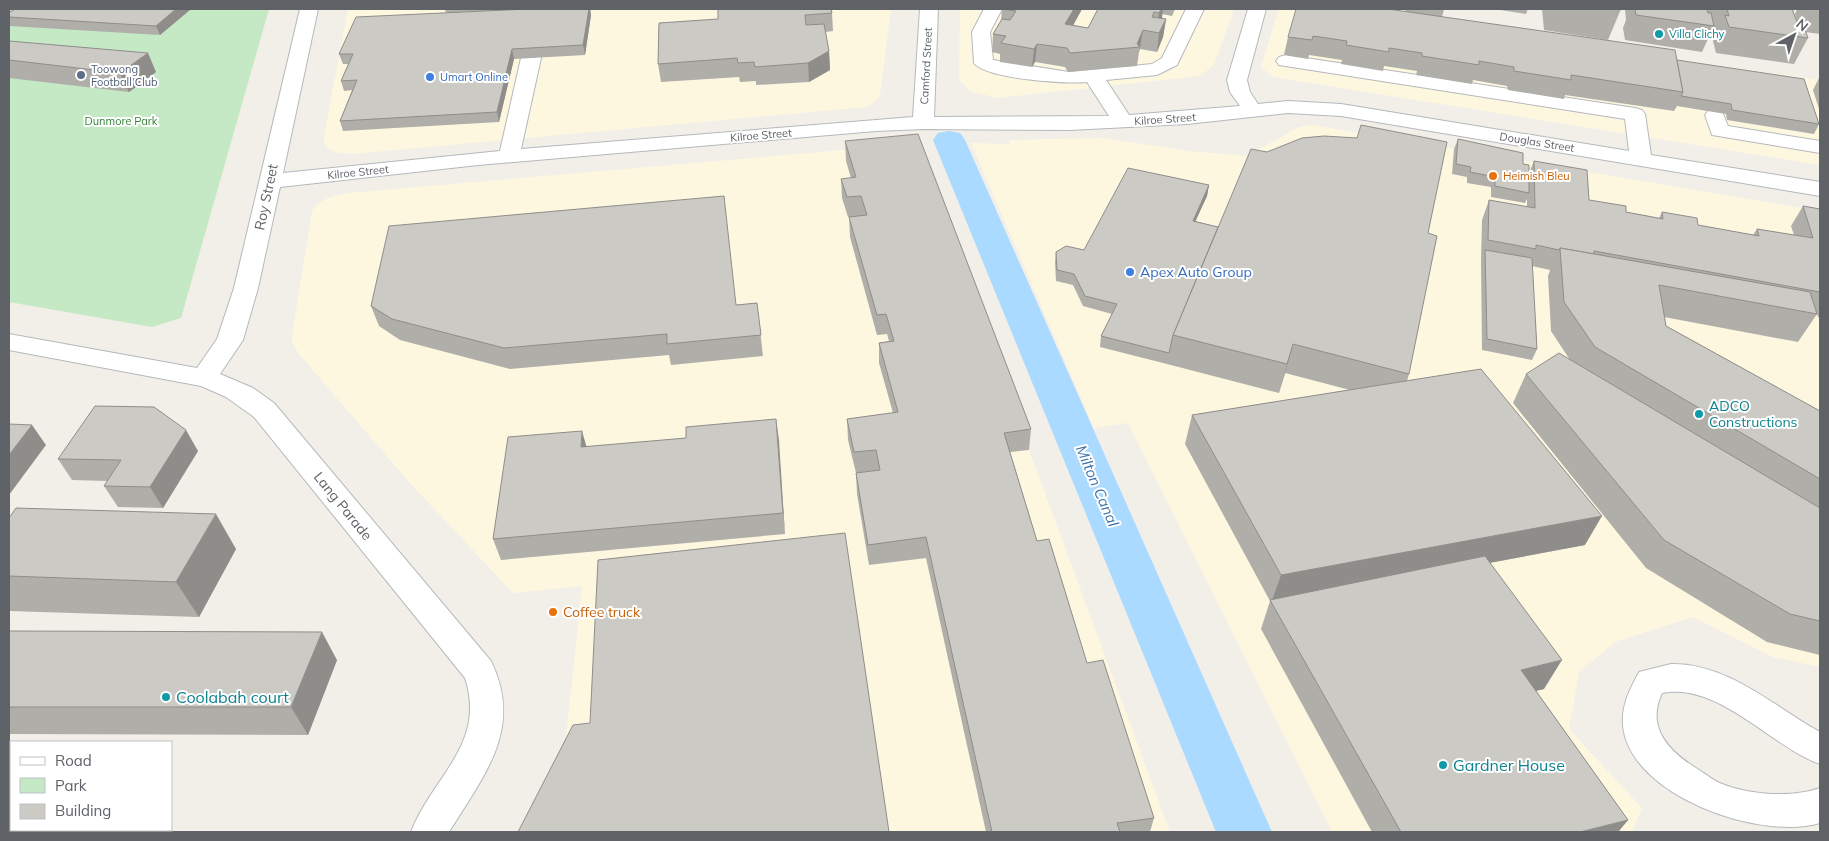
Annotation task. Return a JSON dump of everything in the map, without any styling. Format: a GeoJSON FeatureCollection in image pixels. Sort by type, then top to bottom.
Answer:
{"type":"FeatureCollection","features":[{"type":"Feature","properties":{"kind":"street","name":"Roy Street"},"geometry":{"type":"LineString","coordinates":[[204,378],[232,333],[246,288],[309,9]]}},
{"type":"Feature","properties":{"kind":"street","name":"Camford Street"},"geometry":{"type":"LineString","coordinates":[[923,123],[929,9]]}},
{"type":"Feature","properties":{"kind":"street"},"geometry":{"type":"LineString","coordinates":[[993,9],[981,32],[984,63],[988,66],[1048,77],[1094,76],[1157,69],[1167,65],[1195,9]]}},
{"type":"Feature","properties":{"kind":"street"},"geometry":{"type":"LineString","coordinates":[[1253,111],[1240,92],[1237,80],[1256,9]]}},
{"type":"Feature","properties":{"kind":"street"},"geometry":{"type":"LineString","coordinates":[[509,157],[531,58]]}},
{"type":"Feature","properties":{"kind":"street"},"geometry":{"type":"LineString","coordinates":[[1286,61],[1635,114],[1641,159]]}},
{"type":"Feature","properties":{"kind":"street"},"geometry":{"type":"LineString","coordinates":[[1329,109],[1340,69]]}},
{"type":"Feature","properties":{"kind":"street"},"geometry":{"type":"LineString","coordinates":[[1094,76],[1123,122]]}},
{"type":"Feature","properties":{"kind":"street"},"geometry":{"type":"LineString","coordinates":[[1488,92],[1488,134]]}},
{"type":"Feature","properties":{"kind":"street","name":"Douglas Street"},"geometry":{"type":"LineString","coordinates":[[1253,111],[1288,107],[1329,109],[1820,189]]}},
{"type":"Feature","properties":{"kind":"street","name":"Kilroe Street"},"geometry":{"type":"LineString","coordinates":[[270,181],[509,157],[876,125],[923,123],[1034,125],[1123,122],[1253,111]]}},
{"type":"Feature","properties":{"kind":"street"},"geometry":{"type":"LineString","coordinates":[[1715,114],[1719,132],[1820,147]]}},
{"type":"Feature","properties":{"kind":"street"},"geometry":{"type":"LineString","coordinates":[[1759,137],[1771,180]]}},
{"type":"Feature","properties":{"kind":"street","name":"Lang Parade"},"geometry":{"type":"LineString","coordinates":[[9,342],[204,378],[232,387],[249,396],[264,410],[479,670],[486,689],[487,724],[482,742],[429,832]]}},
{"type":"Feature","properties":{"kind":"street"},"geometry":{"type":"LineString","coordinates":[[1820,749],[1741,699],[1705,683],[1676,678],[1651,682],[1643,695],[1638,713],[1643,740],[1667,770],[1714,798],[1766,810],[1814,810],[1820,805]]}},
{"type":"Feature","properties":{"kind":"shaded area"},"geometry":{"type":"Polygon","coordinates":[[[348,9],[891,9],[880,95],[877,100],[866,107],[352,154],[335,152],[325,146],[324,136],[348,9]]]}},
{"type":"Feature","properties":{"kind":"shaded area"},"geometry":{"type":"Polygon","coordinates":[[[960,9],[1234,9],[1214,65],[1200,76],[997,98],[970,91],[959,80],[960,9]]]}},
{"type":"Feature","properties":{"kind":"shaded area"},"geometry":{"type":"Polygon","coordinates":[[[1279,9],[1334,9],[1820,80],[1820,165],[1273,77],[1261,67],[1279,9]]]}},
{"type":"Feature","properties":{"kind":"shaded area"},"geometry":{"type":"Polygon","coordinates":[[[1312,125],[1820,211],[1820,667],[1773,657],[1693,617],[1615,642],[1579,672],[1569,729],[1642,808],[1632,832],[1332,832],[1128,423],[1094,428],[971,143],[1010,144],[1009,140],[1103,138],[1189,151],[1247,156],[1299,127],[1312,125]]]}},
{"type":"Feature","properties":{"kind":"shaded area"},"geometry":{"type":"Polygon","coordinates":[[[913,144],[1029,450],[1170,832],[530,832],[563,766],[582,586],[513,593],[410,483],[299,354],[292,342],[293,329],[312,211],[317,204],[330,197],[348,193],[913,144]]]}},
{"type":"Feature","properties":{"kind":"green space","name":"Dunmore Park"},"geometry":{"type":"Polygon","coordinates":[[[9,9],[269,9],[181,318],[152,327],[9,302],[9,9]]]}},
{"type":"Feature","properties":{"kind":"building"},"geometry":{"type":"Polygon","coordinates":[[[15,9],[176,9],[156,26],[9,17],[9,13],[15,9]]]}},
{"type":"Feature","properties":{"kind":"building","name":"Umart Online"},"geometry":{"type":"Polygon","coordinates":[[[528,9],[589,9],[583,45],[512,49],[497,112],[340,121],[357,80],[341,81],[353,54],[339,54],[356,17],[528,9]]]}},
{"type":"Feature","properties":{"kind":"building"},"geometry":{"type":"Polygon","coordinates":[[[718,9],[831,9],[832,13],[805,15],[806,25],[824,24],[829,51],[808,63],[755,67],[754,62],[738,63],[737,58],[658,64],[659,23],[718,19],[718,9]]]}},
{"type":"Feature","properties":{"kind":"building"},"geometry":{"type":"Polygon","coordinates":[[[1002,9],[1074,9],[1065,24],[1088,28],[1098,9],[1161,9],[1159,13],[1154,12],[1152,17],[1166,19],[1159,33],[1143,30],[1137,44],[1140,47],[1070,53],[1067,48],[1037,44],[1034,49],[1001,43],[1006,36],[993,34],[1002,19],[1010,20],[1016,11],[1002,9]]]}},
{"type":"Feature","properties":{"kind":"building"},"geometry":{"type":"Polygon","coordinates":[[[1296,9],[1388,9],[1675,50],[1683,92],[1571,75],[1571,80],[1514,71],[1514,67],[1479,61],[1479,65],[1422,56],[1422,53],[1389,48],[1389,52],[1346,45],[1347,41],[1313,36],[1312,40],[1288,37],[1296,9]]]}},
{"type":"Feature","properties":{"kind":"building"},"geometry":{"type":"Polygon","coordinates":[[[1635,9],[1707,9],[1708,13],[1711,13],[1714,26],[1636,15],[1635,9]]]}},
{"type":"Feature","properties":{"kind":"building"},"geometry":{"type":"Polygon","coordinates":[[[1727,9],[1792,9],[1799,27],[1804,27],[1808,38],[1729,27],[1725,15],[1729,16],[1727,9]]]}},
{"type":"Feature","properties":{"kind":"building"},"geometry":{"type":"Polygon","coordinates":[[[9,41],[148,53],[120,73],[9,60],[9,41]]]}},
{"type":"Feature","properties":{"kind":"building"},"geometry":{"type":"Polygon","coordinates":[[[1677,60],[1804,79],[1819,124],[1732,110],[1731,104],[1681,96],[1683,92],[1677,60]]]}},
{"type":"Feature","properties":{"kind":"building"},"geometry":{"type":"Polygon","coordinates":[[[1361,125],[1447,142],[1428,233],[1437,236],[1409,374],[1293,344],[1287,364],[1173,335],[1251,149],[1267,152],[1302,138],[1324,136],[1357,138],[1361,125]]]}},
{"type":"Feature","properties":{"kind":"building"},"geometry":{"type":"Polygon","coordinates":[[[918,134],[1031,429],[1004,433],[1037,541],[1049,539],[1087,663],[1103,660],[1154,818],[1117,823],[1120,832],[992,832],[926,537],[868,545],[856,473],[880,470],[876,450],[854,452],[847,419],[898,412],[879,343],[894,341],[886,314],[877,315],[849,217],[867,215],[861,196],[847,197],[841,179],[856,177],[845,141],[918,134]]]}},
{"type":"Feature","properties":{"kind":"building","name":"Heimish Bleu"},"geometry":{"type":"Polygon","coordinates":[[[1458,139],[1523,153],[1523,164],[1529,165],[1529,193],[1495,186],[1495,177],[1470,172],[1471,167],[1456,164],[1458,139]]]}},
{"type":"Feature","properties":{"kind":"building"},"geometry":{"type":"Polygon","coordinates":[[[1534,161],[1587,170],[1589,200],[1626,206],[1626,212],[1663,219],[1662,212],[1697,218],[1698,225],[1759,236],[1757,229],[1813,238],[1803,206],[1820,209],[1820,292],[1594,251],[1594,254],[1536,245],[1536,249],[1488,240],[1489,200],[1535,208],[1534,161]]]}},
{"type":"Feature","properties":{"kind":"building","name":"Apex Auto Group"},"geometry":{"type":"Polygon","coordinates":[[[1128,168],[1209,185],[1193,221],[1218,227],[1173,335],[1169,353],[1101,336],[1117,304],[1085,296],[1074,274],[1057,270],[1056,252],[1066,246],[1084,250],[1128,168]]]}},
{"type":"Feature","properties":{"kind":"building"},"geometry":{"type":"Polygon","coordinates":[[[724,196],[736,305],[757,303],[761,335],[667,344],[667,334],[504,348],[392,319],[371,306],[389,226],[724,196]]]}},
{"type":"Feature","properties":{"kind":"building"},"geometry":{"type":"Polygon","coordinates":[[[1560,248],[1810,292],[1817,314],[1659,285],[1666,326],[1820,411],[1820,479],[1595,347],[1564,302],[1560,248]]]}},
{"type":"Feature","properties":{"kind":"building"},"geometry":{"type":"Polygon","coordinates":[[[1485,250],[1532,258],[1537,349],[1487,339],[1485,250]]]}},
{"type":"Feature","properties":{"kind":"building"},"geometry":{"type":"Polygon","coordinates":[[[1559,353],[1820,508],[1820,621],[1790,614],[1664,540],[1526,374],[1559,353]]]}},
{"type":"Feature","properties":{"kind":"building"},"geometry":{"type":"Polygon","coordinates":[[[1481,369],[1602,516],[1281,575],[1192,415],[1481,369]]]}},
{"type":"Feature","properties":{"kind":"building"},"geometry":{"type":"Polygon","coordinates":[[[95,406],[154,407],[186,430],[150,487],[104,486],[121,460],[58,459],[95,406]]]}},
{"type":"Feature","properties":{"kind":"building"},"geometry":{"type":"Polygon","coordinates":[[[776,419],[783,513],[493,539],[508,437],[582,431],[581,447],[686,438],[686,427],[776,419]]]}},
{"type":"Feature","properties":{"kind":"building"},"geometry":{"type":"Polygon","coordinates":[[[9,424],[32,425],[9,455],[9,424]]]}},
{"type":"Feature","properties":{"kind":"building"},"geometry":{"type":"Polygon","coordinates":[[[16,508],[216,514],[176,582],[9,576],[9,518],[16,508]]]}},
{"type":"Feature","properties":{"kind":"building"},"geometry":{"type":"Polygon","coordinates":[[[845,533],[889,832],[518,832],[573,725],[590,723],[598,560],[845,533]]]}},
{"type":"Feature","properties":{"kind":"building","name":"Gardner House"},"geometry":{"type":"Polygon","coordinates":[[[1485,556],[1562,660],[1521,670],[1628,820],[1580,832],[1401,832],[1270,600],[1485,556]]]}},
{"type":"Feature","properties":{"kind":"building"},"geometry":{"type":"Polygon","coordinates":[[[9,631],[322,632],[291,707],[9,707],[9,631]]]}},
{"type":"Feature","properties":{"kind":"waterway","name":"Milton Canal"},"geometry":{"type":"LineString","coordinates":[[949,140],[1244,832]]}},
{"type":"Feature","properties":{"kind":"place","name":"Villa Clichy"},"geometry":{"type":"Point","coordinates":[1659,34]}},
{"type":"Feature","properties":{"kind":"place","name":"Toowong Football Club"},"geometry":{"type":"Point","coordinates":[81,75]}},
{"type":"Feature","properties":{"kind":"place","name":"Umart Online"},"geometry":{"type":"Point","coordinates":[430,77]}},
{"type":"Feature","properties":{"kind":"place","name":"Heimish Bleu"},"geometry":{"type":"Point","coordinates":[1493,176]}},
{"type":"Feature","properties":{"kind":"place","name":"Apex Auto Group"},"geometry":{"type":"Point","coordinates":[1130,272]}},
{"type":"Feature","properties":{"kind":"place","name":"ADCO Constructions"},"geometry":{"type":"Point","coordinates":[1699,414]}},
{"type":"Feature","properties":{"kind":"place","name":"Coffee truck"},"geometry":{"type":"Point","coordinates":[553,612]}},
{"type":"Feature","properties":{"kind":"place","name":"Coolabah court"},"geometry":{"type":"Point","coordinates":[166,697]}},
{"type":"Feature","properties":{"kind":"place","name":"Gardner House"},"geometry":{"type":"Point","coordinates":[1443,765]}}]}
